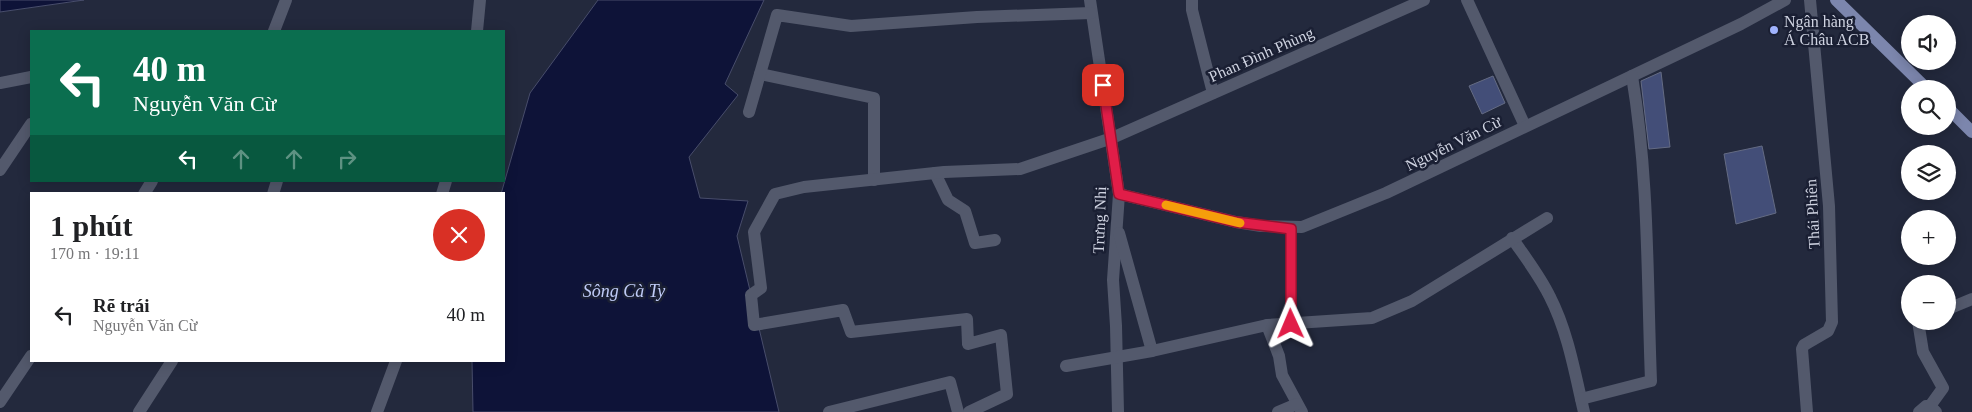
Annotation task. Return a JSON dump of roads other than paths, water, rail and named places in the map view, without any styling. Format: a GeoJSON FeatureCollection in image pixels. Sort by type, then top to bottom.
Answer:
{"type":"FeatureCollection","features":[{"type":"Feature","properties":{"kind":"main road"},"geometry":{"type":"LineString","coordinates":[[1836,0],[1918,80]]}},
{"type":"Feature","properties":{"kind":"main road"},"geometry":{"type":"LineString","coordinates":[[1956,116],[1972,132]]}},
{"type":"Feature","properties":{"kind":"street"},"geometry":{"type":"LineString","coordinates":[[274,30],[286,0]]}},
{"type":"Feature","properties":{"kind":"street"},"geometry":{"type":"LineString","coordinates":[[477,30],[480,0]]}},
{"type":"Feature","properties":{"kind":"street","name":"Trưng Nhị"},"geometry":{"type":"LineString","coordinates":[[1090,0],[1119,194],[1113,280],[1118,412]]}},
{"type":"Feature","properties":{"kind":"street"},"geometry":{"type":"LineString","coordinates":[[1192,0],[1192,10],[1213,94]]}},
{"type":"Feature","properties":{"kind":"street","name":"Phan Đình Phùng"},"geometry":{"type":"LineString","coordinates":[[969,412],[1006,394],[1001,335],[968,344],[967,319],[851,332],[843,310],[754,325],[751,294],[761,288],[754,232],[775,194],[804,187],[935,173],[1020,169],[1112,138],[1424,0]]}},
{"type":"Feature","properties":{"kind":"street"},"geometry":{"type":"LineString","coordinates":[[1467,0],[1526,126]]}},
{"type":"Feature","properties":{"kind":"street","name":"Nguyễn Văn Cừ"},"geometry":{"type":"LineString","coordinates":[[1119,194],[1236,222],[1291,229],[1317,222],[1386,193],[1741,24],[1784,0]]}},
{"type":"Feature","properties":{"kind":"street","name":"Thái Phiên"},"geometry":{"type":"LineString","coordinates":[[1808,412],[1802,349],[1804,345],[1828,331],[1832,322],[1829,206],[1810,0]]}},
{"type":"Feature","properties":{"kind":"street"},"geometry":{"type":"LineString","coordinates":[[749,112],[777,15],[852,26],[977,17],[1091,13]]}},
{"type":"Feature","properties":{"kind":"street"},"geometry":{"type":"LineString","coordinates":[[760,74],[874,98],[874,180]]}},
{"type":"Feature","properties":{"kind":"street"},"geometry":{"type":"LineString","coordinates":[[1581,399],[1651,381],[1648,236],[1642,155],[1632,76]]}},
{"type":"Feature","properties":{"kind":"street"},"geometry":{"type":"LineString","coordinates":[[0,83],[30,77]]}},
{"type":"Feature","properties":{"kind":"street"},"geometry":{"type":"LineString","coordinates":[[0,170],[30,125]]}},
{"type":"Feature","properties":{"kind":"street"},"geometry":{"type":"LineString","coordinates":[[935,173],[948,200],[965,211],[975,243],[994,240]]}},
{"type":"Feature","properties":{"kind":"street"},"geometry":{"type":"LineString","coordinates":[[1066,366],[1152,351],[1267,325],[1372,318],[1412,301],[1547,218]]}},
{"type":"Feature","properties":{"kind":"street"},"geometry":{"type":"LineString","coordinates":[[1117,223],[1152,351]]}},
{"type":"Feature","properties":{"kind":"street"},"geometry":{"type":"LineString","coordinates":[[1291,229],[1291,324]]}},
{"type":"Feature","properties":{"kind":"street"},"geometry":{"type":"LineString","coordinates":[[1512,238],[1550,297],[1563,329],[1584,412]]}},
{"type":"Feature","properties":{"kind":"street"},"geometry":{"type":"LineString","coordinates":[[1956,306],[1972,299]]}},
{"type":"Feature","properties":{"kind":"street"},"geometry":{"type":"LineString","coordinates":[[1267,325],[1279,356],[1282,375],[1299,408],[1278,412]]}},
{"type":"Feature","properties":{"kind":"street"},"geometry":{"type":"LineString","coordinates":[[1919,330],[1923,352],[1943,388],[1928,410]]}},
{"type":"Feature","properties":{"kind":"street"},"geometry":{"type":"LineString","coordinates":[[0,402],[30,357]]}},
{"type":"Feature","properties":{"kind":"street"},"geometry":{"type":"LineString","coordinates":[[139,412],[171,362]]}},
{"type":"Feature","properties":{"kind":"street"},"geometry":{"type":"LineString","coordinates":[[377,412],[396,362]]}},
{"type":"Feature","properties":{"kind":"street"},"geometry":{"type":"LineString","coordinates":[[829,412],[950,382],[958,412]]}},
{"type":"Feature","properties":{"kind":"water"},"geometry":{"type":"Polygon","coordinates":[[[0,0],[84,0],[0,12],[0,0]]]}},
{"type":"Feature","properties":{"kind":"water","name":"Sông Cà Ty"},"geometry":{"type":"Polygon","coordinates":[[[598,0],[764,0],[725,84],[738,95],[689,157],[700,198],[748,201],[737,236],[779,412],[473,412],[472,362],[505,362],[505,192],[502,192],[530,93],[598,0]]]}},
{"type":"Feature","properties":{"kind":"place","name":"Ngân hàng Á Châu ACB"},"geometry":{"type":"Point","coordinates":[1774,30]}}]}
